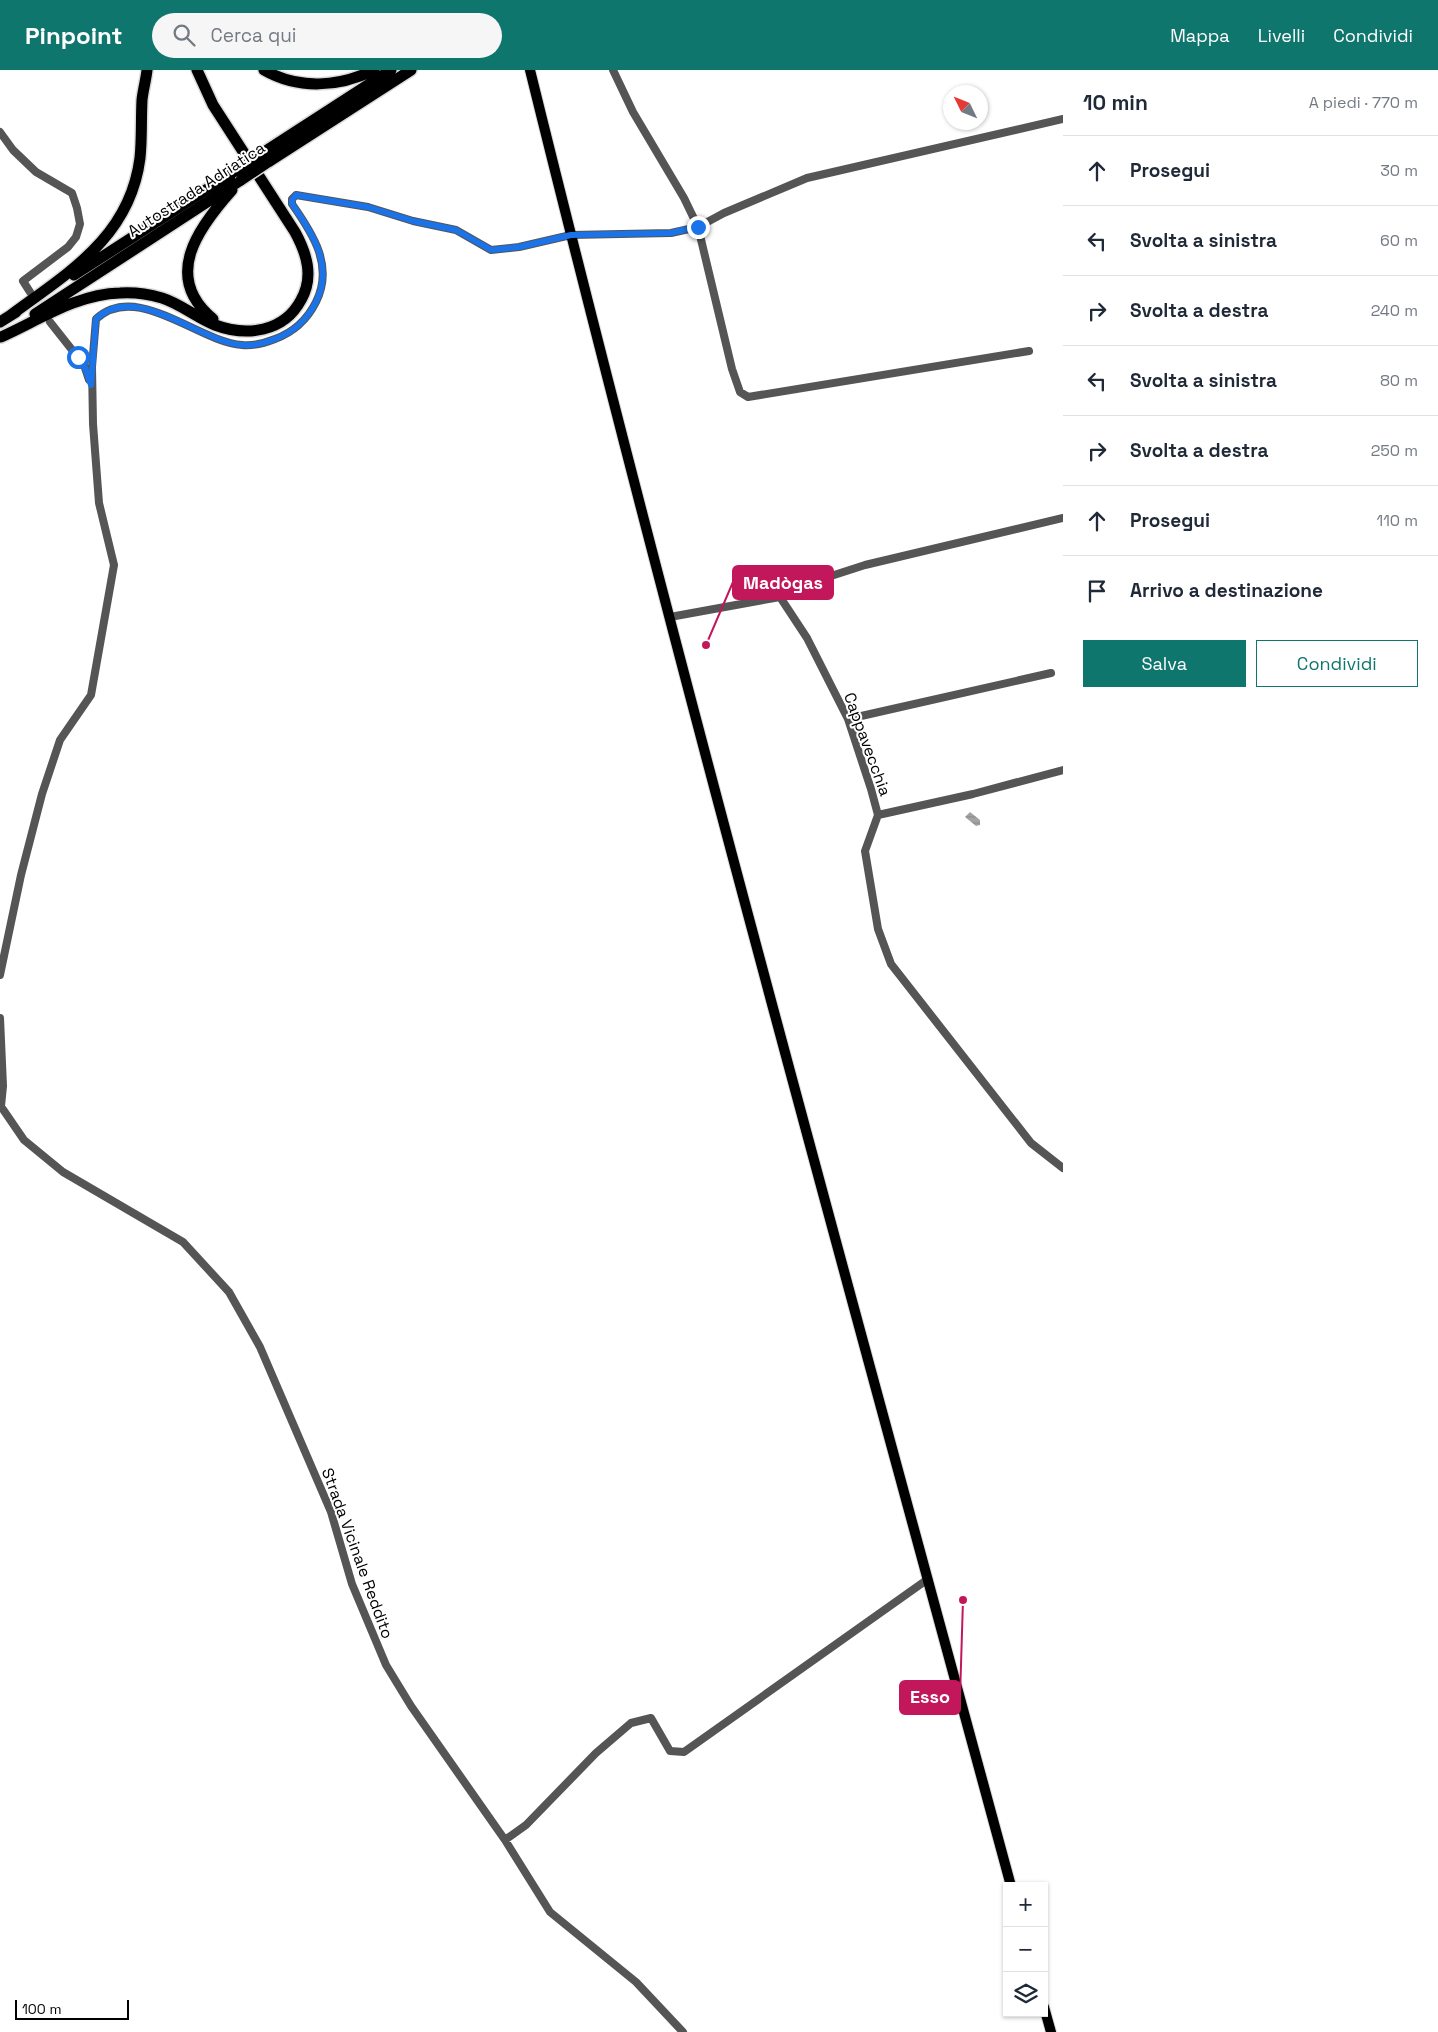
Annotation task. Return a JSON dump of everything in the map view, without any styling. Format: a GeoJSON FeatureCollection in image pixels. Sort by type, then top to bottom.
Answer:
{"type":"FeatureCollection","features":[{"type":"Feature","properties":{"kind":"highway"},"geometry":{"type":"LineString","coordinates":[[11,315],[76,267],[100,243],[123,214],[134,190],[140,157],[142,99],[147,70]]}},
{"type":"Feature","properties":{"kind":"highway"},"geometry":{"type":"LineString","coordinates":[[0,337],[66,306],[102,295],[119,293],[136,293],[163,298],[215,326],[245,332],[254,332],[274,326],[291,315],[302,298],[307,282],[308,266],[304,250],[295,232],[213,104],[197,70]]}},
{"type":"Feature","properties":{"kind":"highway"},"geometry":{"type":"LineString","coordinates":[[264,70],[290,81],[317,84],[342,82],[374,70]]}},
{"type":"Feature","properties":{"kind":"highway","name":"Autostrada Adriatica"},"geometry":{"type":"LineString","coordinates":[[266,157],[391,70]]}},
{"type":"Feature","properties":{"kind":"highway","name":"Autostrada Adriatica"},"geometry":{"type":"LineString","coordinates":[[0,322],[266,157],[411,70]]}},
{"type":"Feature","properties":{"kind":"highway"},"geometry":{"type":"LineString","coordinates":[[227,328],[214,320],[198,305],[188,281],[188,262],[200,232],[236,176]]}},
{"type":"Feature","properties":{"kind":"highway","name":"Autostrada Adriatica"},"geometry":{"type":"LineString","coordinates":[[0,337],[236,176]]}},
{"type":"Feature","properties":{"kind":"main road"},"geometry":{"type":"LineString","coordinates":[[530,70],[670,617],[1010,1882]]}},
{"type":"Feature","properties":{"kind":"main road"},"geometry":{"type":"LineString","coordinates":[[1047,2017],[1051,2032]]}},
{"type":"Feature","properties":{"kind":"street"},"geometry":{"type":"LineString","coordinates":[[613,70],[632,112],[684,198],[698,227],[732,369],[740,392],[748,397],[1029,351]]}},
{"type":"Feature","properties":{"kind":"street"},"geometry":{"type":"LineString","coordinates":[[0,975],[42,794],[60,740],[90,695],[114,565],[99,503],[91,385],[96,319],[102,314],[115,308],[132,307],[152,311],[220,339],[243,345],[268,342],[281,337],[303,322],[312,311],[320,294],[323,277],[322,263],[315,240],[292,204],[292,200],[296,195],[368,207],[413,221],[456,230],[491,250],[519,247],[571,235],[670,233],[698,227],[724,213],[807,178],[1063,119]]}},
{"type":"Feature","properties":{"kind":"street"},"geometry":{"type":"LineString","coordinates":[[0,132],[14,150],[36,172],[72,194],[79,216],[80,224],[76,237],[68,248],[23,280],[30,292]]}},
{"type":"Feature","properties":{"kind":"street"},"geometry":{"type":"LineString","coordinates":[[50,322],[84,365],[91,385]]}},
{"type":"Feature","properties":{"kind":"street"},"geometry":{"type":"LineString","coordinates":[[670,617],[780,597],[797,587],[865,565],[1063,518]]}},
{"type":"Feature","properties":{"kind":"street","name":"Cappavecchia"},"geometry":{"type":"LineString","coordinates":[[780,597],[807,638],[848,719],[878,815],[865,851],[878,929],[892,964],[1031,1143],[1063,1168]]}},
{"type":"Feature","properties":{"kind":"street"},"geometry":{"type":"LineString","coordinates":[[848,719],[1051,672]]}},
{"type":"Feature","properties":{"kind":"street"},"geometry":{"type":"LineString","coordinates":[[878,815],[973,794],[1063,770]]}},
{"type":"Feature","properties":{"kind":"street"},"geometry":{"type":"LineString","coordinates":[[0,1018],[3,1086],[0,1105]]}},
{"type":"Feature","properties":{"kind":"street","name":"Strada Vicinale Reddito"},"geometry":{"type":"LineString","coordinates":[[0,1105],[24,1140],[63,1172],[183,1242],[228,1292],[260,1347],[331,1512],[352,1584],[386,1665],[411,1706],[505,1840],[550,1912],[636,1982],[683,2032]]}},
{"type":"Feature","properties":{"kind":"street"},"geometry":{"type":"LineString","coordinates":[[505,1840],[526,1825],[596,1753],[631,1723],[651,1718],[670,1752],[684,1752],[928,1579]]}},
{"type":"Feature","properties":{"kind":"shaded area"},"geometry":{"type":"Polygon","coordinates":[[[970,812],[980,820],[980,825],[976,826],[965,817],[970,812]]]}},
{"type":"Feature","properties":{"kind":"place","name":"Madògas"},"geometry":{"type":"Point","coordinates":[706,645]}},
{"type":"Feature","properties":{"kind":"place","name":"Esso"},"geometry":{"type":"Point","coordinates":[963,1600]}},
{"type":"Feature","properties":{"kind":"route"},"geometry":{"type":"LineString","coordinates":[[78,357],[84,365],[91,385],[96,319],[115,308],[132,307],[152,311],[220,339],[243,345],[268,342],[292,331],[312,311],[320,294],[323,277],[322,263],[315,240],[292,204],[292,200],[296,195],[322,201],[368,207],[413,221],[456,230],[491,250],[519,247],[571,235],[607,236],[670,233],[698,227]]}}]}
